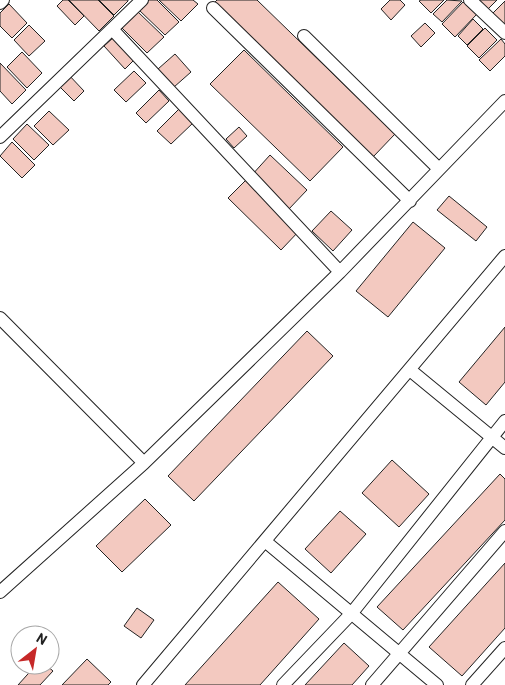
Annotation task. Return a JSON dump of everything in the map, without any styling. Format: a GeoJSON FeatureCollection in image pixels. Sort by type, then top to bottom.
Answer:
{"type":"FeatureCollection","features":[{"type":"Feature","properties":{"kind":"street"},"geometry":{"type":"LineString","coordinates":[[0,3],[3,0]]}},
{"type":"Feature","properties":{"kind":"street"},"geometry":{"type":"LineString","coordinates":[[0,137],[142,0]]}},
{"type":"Feature","properties":{"kind":"street"},"geometry":{"type":"LineString","coordinates":[[470,0],[505,33]]}},
{"type":"Feature","properties":{"kind":"street"},"geometry":{"type":"LineString","coordinates":[[213,8],[410,201]]}},
{"type":"Feature","properties":{"kind":"street"},"geometry":{"type":"LineString","coordinates":[[112,29],[340,272]]}},
{"type":"Feature","properties":{"kind":"street"},"geometry":{"type":"LineString","coordinates":[[304,36],[439,169]]}},
{"type":"Feature","properties":{"kind":"street"},"geometry":{"type":"LineString","coordinates":[[0,592],[144,462],[340,272],[505,101]]}},
{"type":"Feature","properties":{"kind":"street"},"geometry":{"type":"LineString","coordinates":[[143,685],[266,542],[505,256]]}},
{"type":"Feature","properties":{"kind":"street"},"geometry":{"type":"LineString","coordinates":[[0,318],[144,462]]}},
{"type":"Feature","properties":{"kind":"street"},"geometry":{"type":"LineString","coordinates":[[410,370],[505,448]]}},
{"type":"Feature","properties":{"kind":"street"},"geometry":{"type":"LineString","coordinates":[[283,685],[351,614],[505,421]]}},
{"type":"Feature","properties":{"kind":"street"},"geometry":{"type":"LineString","coordinates":[[372,685],[505,531]]}},
{"type":"Feature","properties":{"kind":"street"},"geometry":{"type":"LineString","coordinates":[[266,542],[437,685]]}},
{"type":"Feature","properties":{"kind":"street"},"geometry":{"type":"LineString","coordinates":[[472,685],[505,648]]}},
{"type":"Feature","properties":{"kind":"building"},"geometry":{"type":"Polygon","coordinates":[[[63,0],[68,0],[84,16],[75,25],[57,6],[63,0]]]}},
{"type":"Feature","properties":{"kind":"building"},"geometry":{"type":"Polygon","coordinates":[[[69,0],[98,0],[114,16],[99,31],[69,0]]]}},
{"type":"Feature","properties":{"kind":"building"},"geometry":{"type":"Polygon","coordinates":[[[99,0],[128,0],[128,1],[114,15],[99,0]]]}},
{"type":"Feature","properties":{"kind":"building"},"geometry":{"type":"Polygon","coordinates":[[[147,0],[157,0],[179,22],[165,35],[138,9],[147,0]]]}},
{"type":"Feature","properties":{"kind":"building"},"geometry":{"type":"Polygon","coordinates":[[[159,0],[193,0],[198,4],[181,21],[159,0]]]}},
{"type":"Feature","properties":{"kind":"building"},"geometry":{"type":"Polygon","coordinates":[[[217,0],[257,0],[395,134],[373,157],[214,3],[217,0]]]}},
{"type":"Feature","properties":{"kind":"building"},"geometry":{"type":"Polygon","coordinates":[[[390,0],[400,0],[405,5],[391,20],[381,9],[390,0]]]}},
{"type":"Feature","properties":{"kind":"building"},"geometry":{"type":"Polygon","coordinates":[[[444,0],[431,13],[419,1],[444,0]]]}},
{"type":"Feature","properties":{"kind":"building"},"geometry":{"type":"Polygon","coordinates":[[[447,0],[462,1],[442,22],[433,14],[447,0]]]}},
{"type":"Feature","properties":{"kind":"building"},"geometry":{"type":"Polygon","coordinates":[[[475,0],[497,0],[486,11],[475,0]]]}},
{"type":"Feature","properties":{"kind":"building"},"geometry":{"type":"Polygon","coordinates":[[[505,1],[505,25],[493,13],[505,1]]]}},
{"type":"Feature","properties":{"kind":"building"},"geometry":{"type":"Polygon","coordinates":[[[463,2],[477,14],[455,37],[442,24],[463,2]]]}},
{"type":"Feature","properties":{"kind":"building"},"geometry":{"type":"Polygon","coordinates":[[[9,4],[27,23],[12,38],[0,26],[0,13],[9,4]]]}},
{"type":"Feature","properties":{"kind":"building"},"geometry":{"type":"Polygon","coordinates":[[[137,11],[164,37],[147,53],[121,27],[137,11]]]}},
{"type":"Feature","properties":{"kind":"building"},"geometry":{"type":"Polygon","coordinates":[[[473,19],[483,29],[467,45],[458,36],[473,19]]]}},
{"type":"Feature","properties":{"kind":"building"},"geometry":{"type":"Polygon","coordinates":[[[425,23],[435,33],[421,47],[411,36],[425,23]]]}},
{"type":"Feature","properties":{"kind":"building"},"geometry":{"type":"Polygon","coordinates":[[[29,25],[45,41],[29,56],[14,40],[29,25]]]}},
{"type":"Feature","properties":{"kind":"building"},"geometry":{"type":"Polygon","coordinates":[[[485,28],[497,40],[479,58],[467,46],[485,28]]]}},
{"type":"Feature","properties":{"kind":"building"},"geometry":{"type":"Polygon","coordinates":[[[114,37],[135,59],[125,69],[104,46],[114,37]]]}},
{"type":"Feature","properties":{"kind":"building"},"geometry":{"type":"Polygon","coordinates":[[[501,39],[505,44],[505,56],[490,71],[479,60],[501,39]]]}},
{"type":"Feature","properties":{"kind":"building"},"geometry":{"type":"Polygon","coordinates":[[[244,50],[343,147],[310,181],[210,84],[244,50]]]}},
{"type":"Feature","properties":{"kind":"building"},"geometry":{"type":"Polygon","coordinates":[[[22,52],[42,73],[27,88],[7,67],[22,52]]]}},
{"type":"Feature","properties":{"kind":"building"},"geometry":{"type":"Polygon","coordinates":[[[175,54],[191,72],[174,87],[158,69],[175,54]]]}},
{"type":"Feature","properties":{"kind":"building"},"geometry":{"type":"Polygon","coordinates":[[[0,63],[26,90],[12,104],[0,91],[0,63]]]}},
{"type":"Feature","properties":{"kind":"building"},"geometry":{"type":"Polygon","coordinates":[[[134,71],[146,83],[126,102],[114,90],[134,71]]]}},
{"type":"Feature","properties":{"kind":"building"},"geometry":{"type":"Polygon","coordinates":[[[67,73],[84,91],[74,101],[56,83],[67,73]]]}},
{"type":"Feature","properties":{"kind":"building"},"geometry":{"type":"Polygon","coordinates":[[[159,90],[169,101],[146,123],[136,113],[159,90]]]}},
{"type":"Feature","properties":{"kind":"building"},"geometry":{"type":"Polygon","coordinates":[[[180,108],[194,122],[171,144],[157,131],[180,108]]]}},
{"type":"Feature","properties":{"kind":"building"},"geometry":{"type":"Polygon","coordinates":[[[49,111],[69,130],[53,145],[34,126],[49,111]]]}},
{"type":"Feature","properties":{"kind":"building"},"geometry":{"type":"Polygon","coordinates":[[[27,124],[49,145],[34,160],[13,139],[27,124]]]}},
{"type":"Feature","properties":{"kind":"building"},"geometry":{"type":"Polygon","coordinates":[[[239,127],[247,136],[234,148],[226,139],[239,127]]]}},
{"type":"Feature","properties":{"kind":"building"},"geometry":{"type":"Polygon","coordinates":[[[12,142],[35,165],[22,178],[0,156],[12,142]]]}},
{"type":"Feature","properties":{"kind":"building"},"geometry":{"type":"Polygon","coordinates":[[[270,155],[307,190],[288,210],[251,176],[270,155]]]}},
{"type":"Feature","properties":{"kind":"building"},"geometry":{"type":"Polygon","coordinates":[[[247,179],[300,230],[281,250],[228,198],[247,179]]]}},
{"type":"Feature","properties":{"kind":"building"},"geometry":{"type":"Polygon","coordinates":[[[449,196],[487,227],[476,241],[437,210],[449,196]]]}},
{"type":"Feature","properties":{"kind":"building"},"geometry":{"type":"Polygon","coordinates":[[[331,211],[352,230],[333,251],[312,231],[331,211]]]}},
{"type":"Feature","properties":{"kind":"building"},"geometry":{"type":"Polygon","coordinates":[[[413,222],[445,248],[388,317],[356,291],[413,222]]]}},
{"type":"Feature","properties":{"kind":"building"},"geometry":{"type":"Polygon","coordinates":[[[505,327],[505,382],[486,405],[459,382],[505,327]]]}},
{"type":"Feature","properties":{"kind":"building"},"geometry":{"type":"Polygon","coordinates":[[[307,331],[333,356],[194,501],[168,476],[307,331]]]}},
{"type":"Feature","properties":{"kind":"building"},"geometry":{"type":"Polygon","coordinates":[[[392,460],[429,494],[399,527],[362,493],[392,460]]]}},
{"type":"Feature","properties":{"kind":"building"},"geometry":{"type":"Polygon","coordinates":[[[500,474],[505,479],[505,520],[403,630],[377,607],[500,474]]]}},
{"type":"Feature","properties":{"kind":"building"},"geometry":{"type":"Polygon","coordinates":[[[145,499],[171,525],[122,572],[96,546],[145,499]]]}},
{"type":"Feature","properties":{"kind":"building"},"geometry":{"type":"Polygon","coordinates":[[[340,511],[366,534],[331,573],[305,549],[340,511]]]}},
{"type":"Feature","properties":{"kind":"building"},"geometry":{"type":"Polygon","coordinates":[[[505,563],[505,628],[462,676],[429,647],[505,563]]]}},
{"type":"Feature","properties":{"kind":"building"},"geometry":{"type":"Polygon","coordinates":[[[278,582],[319,619],[260,685],[185,685],[278,582]]]}},
{"type":"Feature","properties":{"kind":"building"},"geometry":{"type":"Polygon","coordinates":[[[137,608],[154,620],[141,638],[124,626],[137,608]]]}},
{"type":"Feature","properties":{"kind":"building"},"geometry":{"type":"Polygon","coordinates":[[[344,643],[369,666],[352,685],[305,685],[344,643]]]}},
{"type":"Feature","properties":{"kind":"building"},"geometry":{"type":"Polygon","coordinates":[[[87,659],[111,682],[108,685],[62,685],[87,659]]]}},
{"type":"Feature","properties":{"kind":"building"},"geometry":{"type":"Polygon","coordinates":[[[27,675],[49,675],[40,685],[18,685],[27,675]]]}}]}
